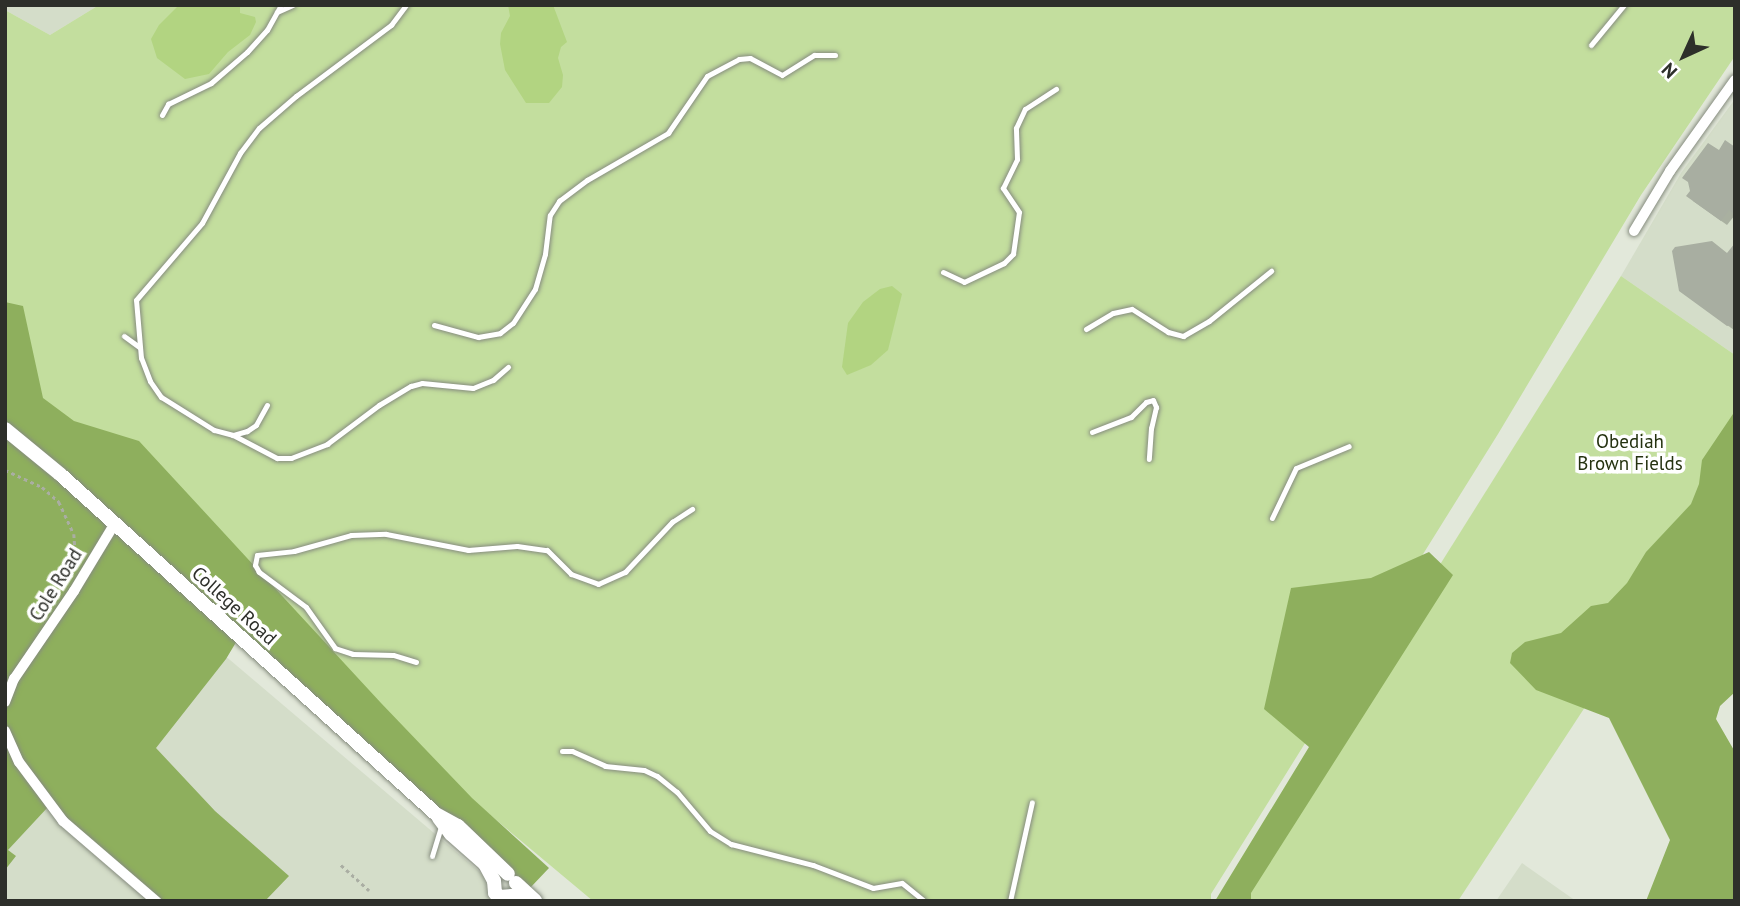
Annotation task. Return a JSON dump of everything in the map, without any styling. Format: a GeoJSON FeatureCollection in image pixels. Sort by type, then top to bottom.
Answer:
{"type":"FeatureCollection","features":[{"type":"Feature","properties":{"kind":"street"},"geometry":{"type":"LineString","coordinates":[[1634,232],[1670,171],[1735,80]]}},
{"type":"Feature","properties":{"kind":"street","name":"College Road"},"geometry":{"type":"LineString","coordinates":[[5,429],[115,523],[442,819],[458,826],[504,892],[534,901]]}},
{"type":"Feature","properties":{"kind":"street","name":"Cole Road"},"geometry":{"type":"LineString","coordinates":[[5,702],[14,679],[75,591],[115,523]]}},
{"type":"Feature","properties":{"kind":"street"},"geometry":{"type":"LineString","coordinates":[[6,739],[19,762],[55,811],[102,856],[156,901]]}},
{"type":"Feature","properties":{"kind":"lane"},"geometry":{"type":"LineString","coordinates":[[163,115],[168,104],[211,83],[247,52],[281,5]]}},
{"type":"Feature","properties":{"kind":"lane"},"geometry":{"type":"LineString","coordinates":[[277,12],[293,5]]}},
{"type":"Feature","properties":{"kind":"lane"},"geometry":{"type":"LineString","coordinates":[[406,5],[391,24],[296,96],[248,142],[202,223],[138,297],[139,347],[150,381],[161,397],[214,430],[233,435],[276,458],[291,458],[327,444],[379,405],[411,386],[422,383],[473,388],[493,380],[508,367]]}},
{"type":"Feature","properties":{"kind":"lane"},"geometry":{"type":"LineString","coordinates":[[1591,45],[1624,5]]}},
{"type":"Feature","properties":{"kind":"lane"},"geometry":{"type":"LineString","coordinates":[[433,325],[478,337],[500,333],[513,323],[534,289],[545,254],[550,215],[559,201],[587,180],[668,133],[707,76],[739,59],[750,58],[782,75],[814,54],[835,55]]}},
{"type":"Feature","properties":{"kind":"lane"},"geometry":{"type":"LineString","coordinates":[[943,272],[964,282],[1004,263],[1013,254],[1019,212],[1003,188],[1017,159],[1016,128],[1025,109],[1056,89]]}},
{"type":"Feature","properties":{"kind":"lane"},"geometry":{"type":"LineString","coordinates":[[1086,329],[1123,309],[1132,309],[1168,332],[1183,336],[1197,330],[1271,271]]}},
{"type":"Feature","properties":{"kind":"lane"},"geometry":{"type":"LineString","coordinates":[[124,336],[139,347]]}},
{"type":"Feature","properties":{"kind":"lane"},"geometry":{"type":"LineString","coordinates":[[1092,432],[1131,417],[1146,402],[1153,400],[1157,407],[1151,428],[1149,459]]}},
{"type":"Feature","properties":{"kind":"lane"},"geometry":{"type":"LineString","coordinates":[[233,435],[256,425],[267,405]]}},
{"type":"Feature","properties":{"kind":"lane"},"geometry":{"type":"LineString","coordinates":[[1272,518],[1296,468],[1349,446]]}},
{"type":"Feature","properties":{"kind":"lane"},"geometry":{"type":"LineString","coordinates":[[416,662],[393,655],[353,654],[335,648],[306,607],[259,572],[256,565],[257,555],[294,551],[351,535],[386,534],[468,551],[517,546],[547,550],[571,574],[598,584],[625,572],[672,522],[691,509]]}},
{"type":"Feature","properties":{"kind":"lane"},"geometry":{"type":"LineString","coordinates":[[562,751],[572,751],[612,767],[644,770],[657,776],[677,792],[710,831],[731,844],[813,865],[873,888],[902,883],[923,901]]}},
{"type":"Feature","properties":{"kind":"lane"},"geometry":{"type":"LineString","coordinates":[[1010,901],[1032,802]]}},
{"type":"Feature","properties":{"kind":"lane"},"geometry":{"type":"LineString","coordinates":[[432,856],[442,819]]}},
{"type":"Feature","properties":{"kind":"path"},"geometry":{"type":"LineString","coordinates":[[5,470],[41,487],[59,502],[77,549],[75,591]]}},
{"type":"Feature","properties":{"kind":"path"},"geometry":{"type":"LineString","coordinates":[[341,865],[369,890]]}},
{"type":"Feature","properties":{"kind":"shaded area"},"geometry":{"type":"Polygon","coordinates":[[[5,5],[99,5],[50,35],[5,10],[5,5]]]}},
{"type":"Feature","properties":{"kind":"shaded area"},"geometry":{"type":"Polygon","coordinates":[[[179,5],[240,5],[240,13],[255,17],[256,22],[250,35],[228,52],[209,74],[185,79],[157,58],[151,39],[159,25],[179,5]]]}},
{"type":"Feature","properties":{"kind":"shaded area"},"geometry":{"type":"Polygon","coordinates":[[[508,5],[553,5],[567,42],[561,47],[558,58],[563,75],[562,87],[549,103],[526,103],[505,70],[500,44],[501,33],[510,16],[508,5]]]}},
{"type":"Feature","properties":{"kind":"shaded area"},"geometry":{"type":"Polygon","coordinates":[[[1735,99],[1735,355],[1621,276],[1681,173],[1735,99]]]}},
{"type":"Feature","properties":{"kind":"shaded area"},"geometry":{"type":"Polygon","coordinates":[[[892,286],[902,294],[888,350],[871,365],[847,375],[842,367],[848,323],[863,302],[880,289],[892,286]]]}},
{"type":"Feature","properties":{"kind":"shaded area"},"geometry":{"type":"Polygon","coordinates":[[[5,302],[23,306],[43,398],[74,421],[139,441],[472,798],[549,868],[530,888],[514,877],[241,634],[226,659],[156,748],[215,811],[289,876],[265,901],[155,901],[48,807],[8,850],[16,856],[5,870],[5,302]]]}},
{"type":"Feature","properties":{"kind":"shaded area"},"geometry":{"type":"Polygon","coordinates":[[[1735,411],[1735,692],[1720,706],[1716,719],[1735,752],[1735,901],[1646,901],[1670,840],[1609,718],[1536,690],[1510,663],[1512,653],[1525,642],[1561,633],[1591,606],[1608,603],[1627,583],[1646,552],[1691,504],[1699,484],[1702,460],[1735,411]]]}},
{"type":"Feature","properties":{"kind":"shaded area"},"geometry":{"type":"Polygon","coordinates":[[[5,469],[514,901],[5,901],[5,469]]]}},
{"type":"Feature","properties":{"kind":"shaded area"},"geometry":{"type":"Polygon","coordinates":[[[1429,552],[1453,575],[1251,893],[1251,901],[1215,901],[1309,747],[1264,709],[1291,588],[1371,578],[1429,552]]]}},
{"type":"Feature","properties":{"kind":"shaded area"},"geometry":{"type":"Polygon","coordinates":[[[1522,863],[1576,901],[1496,901],[1522,863]]]}},
{"type":"Feature","properties":{"kind":"green space"},"geometry":{"type":"Polygon","coordinates":[[[99,5],[1735,5],[1735,56],[1641,195],[1498,434],[1211,894],[1211,901],[593,901],[5,409],[5,10],[50,35],[99,5]]]}},
{"type":"Feature","properties":{"kind":"green space","name":"Obediah Brown Fields"},"geometry":{"type":"Polygon","coordinates":[[[1621,276],[1735,355],[1735,478],[1458,901],[1229,901],[1621,276]]]}},
{"type":"Feature","properties":{"kind":"building"},"geometry":{"type":"Polygon","coordinates":[[[1725,140],[1735,147],[1735,215],[1729,210],[1721,221],[1686,196],[1690,191],[1688,182],[1682,178],[1708,143],[1719,150],[1725,140]]]}},
{"type":"Feature","properties":{"kind":"building"},"geometry":{"type":"Polygon","coordinates":[[[1712,241],[1727,253],[1735,243],[1735,324],[1727,326],[1679,291],[1672,251],[1675,247],[1712,241]]]}}]}
